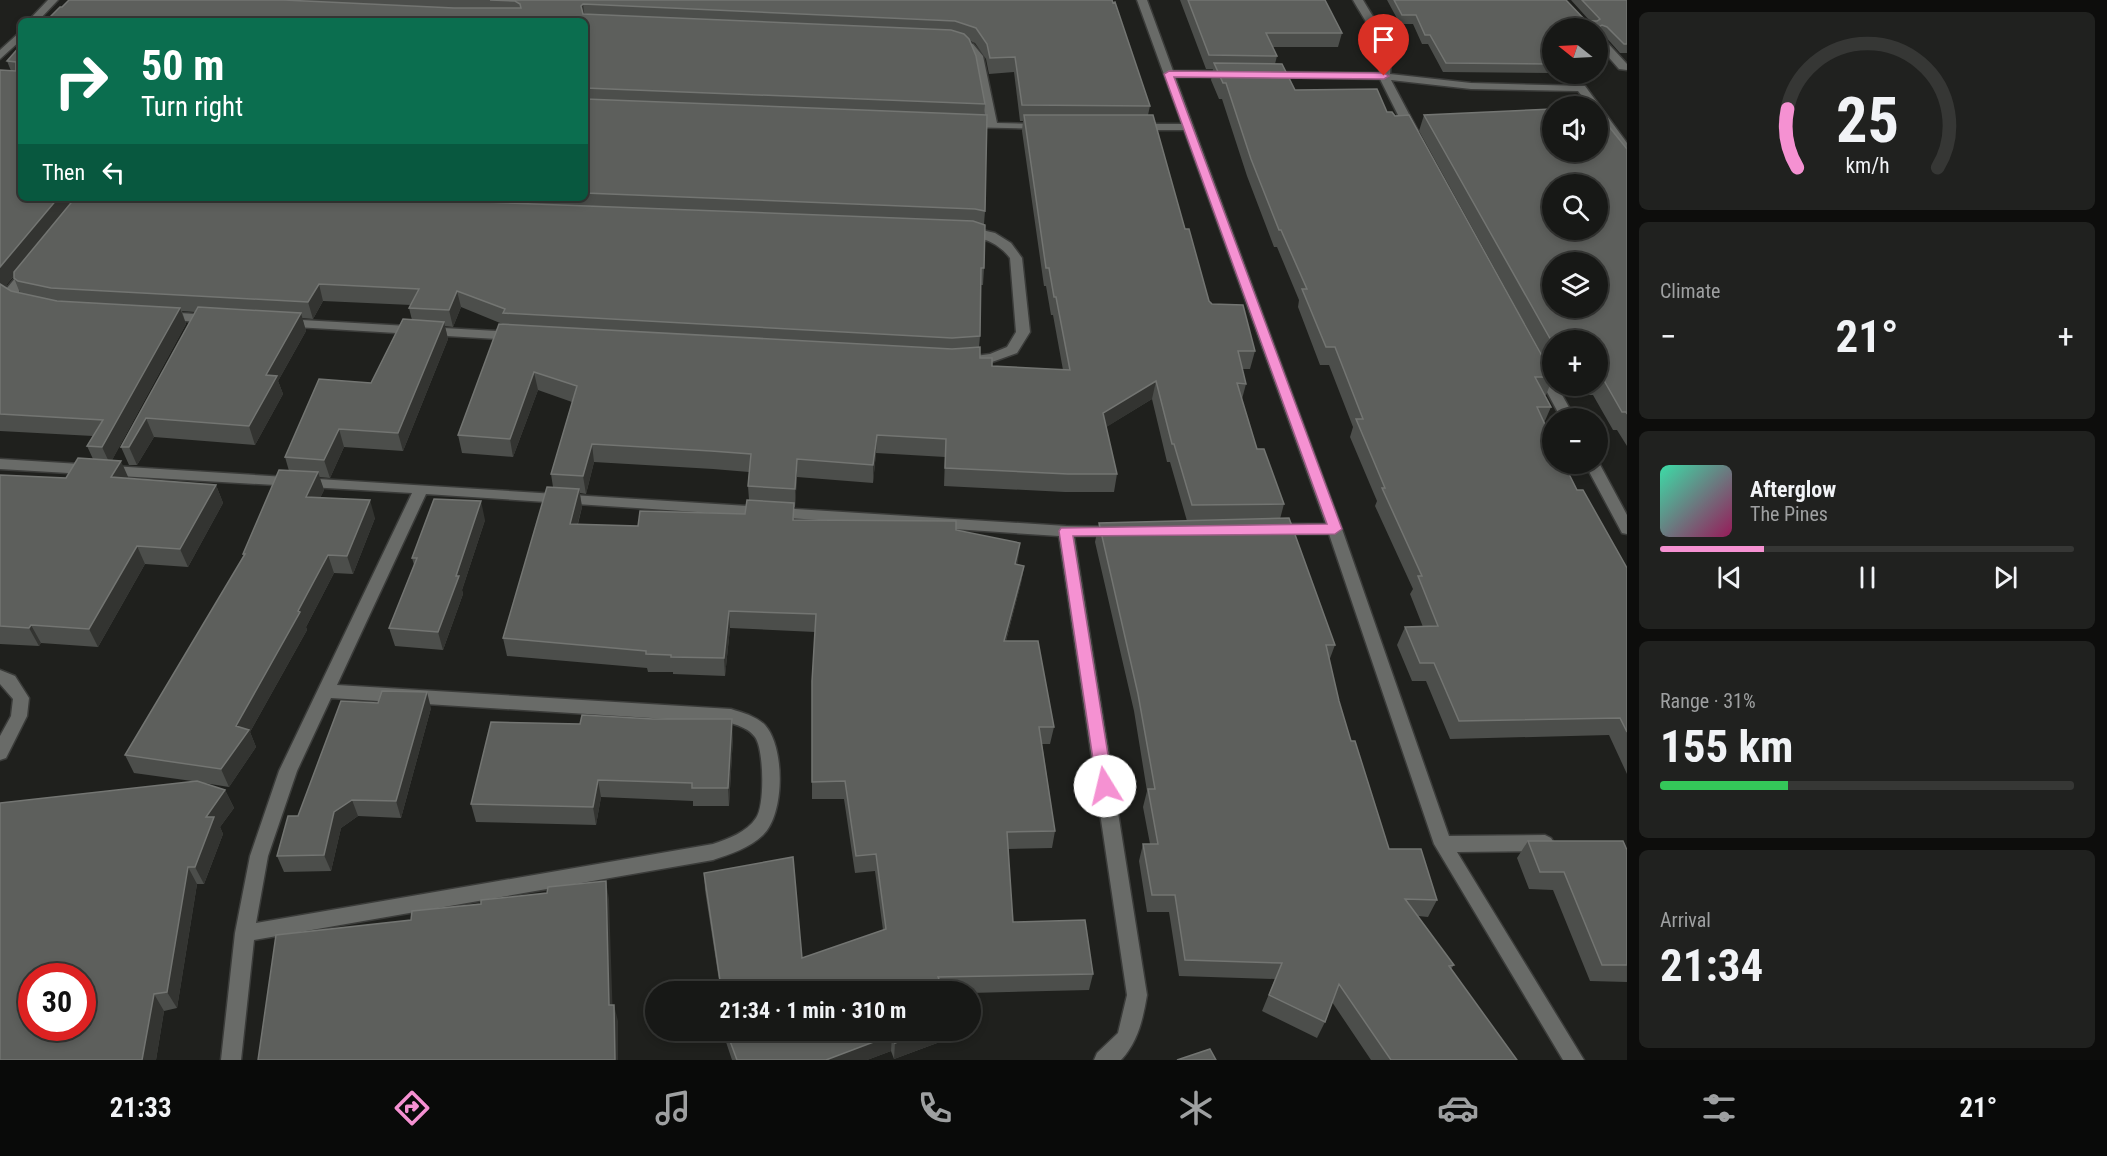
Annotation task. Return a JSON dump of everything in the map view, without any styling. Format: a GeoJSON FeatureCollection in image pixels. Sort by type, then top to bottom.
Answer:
{"type":"FeatureCollection","features":[{"type":"Feature","properties":{"kind":"street"},"geometry":{"type":"LineString","coordinates":[[36,18],[53,0]]}},
{"type":"Feature","properties":{"kind":"street"},"geometry":{"type":"LineString","coordinates":[[1142,0],[1335,529],[1443,844],[1574,1060]]}},
{"type":"Feature","properties":{"kind":"street"},"geometry":{"type":"LineString","coordinates":[[1359,0],[1382,41],[1388,58],[1384,76],[1419,145]]}},
{"type":"Feature","properties":{"kind":"street"},"geometry":{"type":"LineString","coordinates":[[0,56],[18,37]]}},
{"type":"Feature","properties":{"kind":"street"},"geometry":{"type":"LineString","coordinates":[[944,40],[969,46],[978,56],[992,126]]}},
{"type":"Feature","properties":{"kind":"street"},"geometry":{"type":"LineString","coordinates":[[1608,50],[1623,67],[1627,67]]}},
{"type":"Feature","properties":{"kind":"street"},"geometry":{"type":"LineString","coordinates":[[1169,74],[1240,74]]}},
{"type":"Feature","properties":{"kind":"street"},"geometry":{"type":"LineString","coordinates":[[1252,75],[1384,76],[1470,86],[1581,88],[1587,96]]}},
{"type":"Feature","properties":{"kind":"street"},"geometry":{"type":"LineString","coordinates":[[957,125],[1050,127]]}},
{"type":"Feature","properties":{"kind":"street"},"geometry":{"type":"LineString","coordinates":[[1608,125],[1627,151]]}},
{"type":"Feature","properties":{"kind":"street"},"geometry":{"type":"LineString","coordinates":[[1131,127],[1188,127]]}},
{"type":"Feature","properties":{"kind":"street"},"geometry":{"type":"LineString","coordinates":[[949,230],[973,231],[991,236],[1007,246],[1016,258],[1022,321],[1023,332],[1012,350],[992,358],[961,360]]}},
{"type":"Feature","properties":{"kind":"street"},"geometry":{"type":"LineString","coordinates":[[35,261],[13,288],[13,297],[20,303],[40,309]]}},
{"type":"Feature","properties":{"kind":"street"},"geometry":{"type":"LineString","coordinates":[[154,316],[196,323],[223,320]]}},
{"type":"Feature","properties":{"kind":"street"},"geometry":{"type":"LineString","coordinates":[[271,322],[533,337]]}},
{"type":"Feature","properties":{"kind":"street"},"geometry":{"type":"LineString","coordinates":[[1537,361],[1563,408]]}},
{"type":"Feature","properties":{"kind":"street"},"geometry":{"type":"LineString","coordinates":[[0,464],[118,467],[1066,531],[1136,531]]}},
{"type":"Feature","properties":{"kind":"street"},"geometry":{"type":"LineString","coordinates":[[1597,474],[1627,529]]}},
{"type":"Feature","properties":{"kind":"street"},"geometry":{"type":"LineString","coordinates":[[231,1060],[245,933],[259,856],[288,771],[328,691],[421,489]]}},
{"type":"Feature","properties":{"kind":"street"},"geometry":{"type":"LineString","coordinates":[[1253,530],[1335,529]]}},
{"type":"Feature","properties":{"kind":"street"},"geometry":{"type":"LineString","coordinates":[[1066,531],[1137,994],[1132,1028],[1115,1054],[1104,1060]]}},
{"type":"Feature","properties":{"kind":"street"},"geometry":{"type":"LineString","coordinates":[[0,676],[9,681],[21,698],[19,716],[0,753]]}},
{"type":"Feature","properties":{"kind":"street"},"geometry":{"type":"LineString","coordinates":[[245,933],[713,852],[746,840],[766,817],[770,791],[769,745],[756,725],[744,719],[731,716],[328,691]]}},
{"type":"Feature","properties":{"kind":"street"},"geometry":{"type":"LineString","coordinates":[[1443,844],[1558,842]]}},
{"type":"Feature","properties":{"kind":"building"},"geometry":{"type":"Polygon","coordinates":[[[69,0],[284,0],[454,8],[521,8],[520,4],[515,1],[490,0],[1112,0],[1113,3],[1115,2],[1150,106],[1022,105],[1015,57],[990,58],[987,44],[976,28],[955,21],[583,4],[581,6],[583,14],[951,30],[964,34],[969,39],[976,56],[985,104],[588,88],[588,18],[49,18],[69,0]]]}},
{"type":"Feature","properties":{"kind":"building"},"geometry":{"type":"Polygon","coordinates":[[[1188,0],[1325,0],[1342,33],[1266,33],[1277,56],[1209,55],[1188,0]]]}},
{"type":"Feature","properties":{"kind":"building"},"geometry":{"type":"Polygon","coordinates":[[[1394,0],[1566,0],[1583,18],[1542,18],[1542,64],[1446,63],[1430,35],[1425,35],[1416,15],[1402,15],[1394,0]]]}},
{"type":"Feature","properties":{"kind":"building"},"geometry":{"type":"Polygon","coordinates":[[[1582,0],[1627,0],[1627,44],[1624,44],[1608,28],[1608,18],[1599,18],[1582,0]]]}},
{"type":"Feature","properties":{"kind":"building"},"geometry":{"type":"Polygon","coordinates":[[[18,48],[18,201],[55,201],[0,267],[0,70],[16,71],[16,62],[7,61],[18,48]]]}},
{"type":"Feature","properties":{"kind":"building"},"geometry":{"type":"Polygon","coordinates":[[[1214,63],[1282,64],[1295,90],[1377,89],[1387,112],[1392,112],[1395,116],[1409,115],[1542,356],[1542,377],[1535,377],[1542,390],[1542,396],[1545,396],[1551,407],[1537,407],[1542,418],[1542,474],[1569,474],[1577,490],[1583,490],[1627,568],[1627,732],[1620,718],[1459,721],[1434,663],[1420,663],[1405,627],[1438,626],[1418,576],[1422,576],[1382,488],[1385,488],[1356,419],[1363,419],[1335,347],[1326,347],[1302,289],[1307,289],[1281,230],[1279,230],[1251,159],[1226,83],[1223,83],[1214,63]]]}},
{"type":"Feature","properties":{"kind":"building"},"geometry":{"type":"Polygon","coordinates":[[[588,99],[987,115],[985,211],[588,193],[588,99]]]}},
{"type":"Feature","properties":{"kind":"building"},"geometry":{"type":"Polygon","coordinates":[[[1542,109],[1542,162],[1608,162],[1608,125],[1627,149],[1627,414],[1622,412],[1608,388],[1608,330],[1545,330],[1424,115],[1542,109]]]}},
{"type":"Feature","properties":{"kind":"building"},"geometry":{"type":"Polygon","coordinates":[[[1024,115],[1153,115],[1185,229],[1189,229],[1209,301],[1212,304],[1243,305],[1255,351],[1238,351],[1246,384],[1237,383],[1257,449],[1264,449],[1284,504],[1192,505],[1174,444],[1172,444],[1156,381],[1103,413],[1117,474],[945,468],[946,439],[877,435],[873,465],[797,459],[795,489],[748,486],[751,454],[711,451],[592,444],[583,476],[551,474],[577,386],[534,372],[510,439],[458,435],[499,324],[952,349],[980,347],[980,358],[992,358],[992,366],[1070,370],[1056,297],[1054,297],[1049,268],[1046,268],[1024,115]]]}},
{"type":"Feature","properties":{"kind":"building"},"geometry":{"type":"Polygon","coordinates":[[[73,201],[459,201],[973,221],[985,225],[984,268],[981,268],[980,336],[952,338],[503,313],[505,309],[457,291],[449,310],[409,308],[419,289],[319,284],[308,302],[51,288],[18,281],[14,278],[14,272],[73,201]]]}},
{"type":"Feature","properties":{"kind":"building"},"geometry":{"type":"Polygon","coordinates":[[[0,284],[11,291],[57,301],[180,308],[102,447],[87,446],[103,420],[0,414],[0,284]]]}},
{"type":"Feature","properties":{"kind":"building"},"geometry":{"type":"Polygon","coordinates":[[[198,307],[301,313],[266,375],[277,376],[249,426],[146,418],[129,447],[121,447],[198,307]]]}},
{"type":"Feature","properties":{"kind":"building"},"geometry":{"type":"Polygon","coordinates":[[[403,319],[444,322],[398,433],[339,429],[324,460],[285,457],[319,379],[371,383],[403,319]]]}},
{"type":"Feature","properties":{"kind":"building"},"geometry":{"type":"Polygon","coordinates":[[[78,458],[121,461],[111,477],[216,485],[180,549],[137,546],[89,629],[31,625],[29,628],[0,626],[0,475],[66,478],[78,458]]]}},
{"type":"Feature","properties":{"kind":"building"},"geometry":{"type":"Polygon","coordinates":[[[279,470],[318,472],[306,497],[370,500],[347,556],[328,555],[298,611],[300,612],[236,726],[249,730],[221,769],[125,755],[245,554],[243,554],[279,470]]]}},
{"type":"Feature","properties":{"kind":"building"},"geometry":{"type":"Polygon","coordinates":[[[547,487],[579,489],[570,524],[638,526],[640,511],[745,514],[747,500],[794,503],[793,520],[956,521],[956,530],[1020,543],[1015,564],[1024,566],[1004,641],[1038,641],[1054,727],[1039,727],[1055,831],[1007,832],[1013,922],[1085,920],[1093,974],[938,977],[940,981],[720,981],[704,873],[793,857],[802,958],[886,929],[876,854],[856,856],[845,781],[812,782],[812,681],[816,614],[729,611],[724,658],[671,657],[671,655],[646,654],[646,651],[503,638],[547,487]]]}},
{"type":"Feature","properties":{"kind":"building"},"geometry":{"type":"Polygon","coordinates":[[[434,499],[481,501],[456,576],[459,576],[438,632],[389,628],[417,558],[412,558],[434,499]]]}},
{"type":"Feature","properties":{"kind":"building"},"geometry":{"type":"Polygon","coordinates":[[[1289,518],[1335,645],[1326,645],[1339,701],[1351,741],[1355,741],[1389,849],[1421,849],[1437,900],[1405,899],[1454,965],[1449,966],[1517,1060],[1391,1060],[1339,984],[1325,1022],[1269,995],[1282,963],[1185,960],[1175,895],[1152,895],[1143,844],[1158,844],[1148,789],[1155,789],[1138,694],[1099,523],[1289,518]]]}},
{"type":"Feature","properties":{"kind":"building"},"geometry":{"type":"Polygon","coordinates":[[[382,691],[427,692],[396,801],[352,800],[334,812],[324,855],[277,856],[288,816],[298,816],[341,701],[378,703],[382,691]]]}},
{"type":"Feature","properties":{"kind":"building"},"geometry":{"type":"Polygon","coordinates":[[[582,715],[653,719],[732,719],[728,788],[692,788],[692,783],[598,780],[593,807],[471,804],[491,722],[580,724],[582,715]]]}},
{"type":"Feature","properties":{"kind":"building"},"geometry":{"type":"Polygon","coordinates":[[[197,781],[225,790],[206,817],[214,817],[195,867],[188,867],[167,992],[154,994],[142,1060],[0,1060],[0,803],[197,781]]]}},
{"type":"Feature","properties":{"kind":"building"},"geometry":{"type":"Polygon","coordinates":[[[1528,841],[1623,841],[1627,850],[1627,965],[1602,965],[1564,872],[1540,872],[1528,841]]]}},
{"type":"Feature","properties":{"kind":"building"},"geometry":{"type":"Polygon","coordinates":[[[606,881],[609,1005],[614,1005],[615,1060],[258,1060],[276,935],[411,920],[412,911],[481,904],[481,900],[547,893],[548,887],[606,881]]]}},
{"type":"Feature","properties":{"kind":"building"},"geometry":{"type":"Polygon","coordinates":[[[730,1041],[876,1041],[826,1060],[737,1060],[730,1041]]]}},
{"type":"Feature","properties":{"kind":"building"},"geometry":{"type":"Polygon","coordinates":[[[1210,1049],[1216,1060],[1177,1060],[1210,1049]]]}},
{"type":"Feature","properties":{"kind":"route"},"geometry":{"type":"LineString","coordinates":[[1105,786],[1066,531],[1335,529],[1169,74],[1384,76]]}}]}
